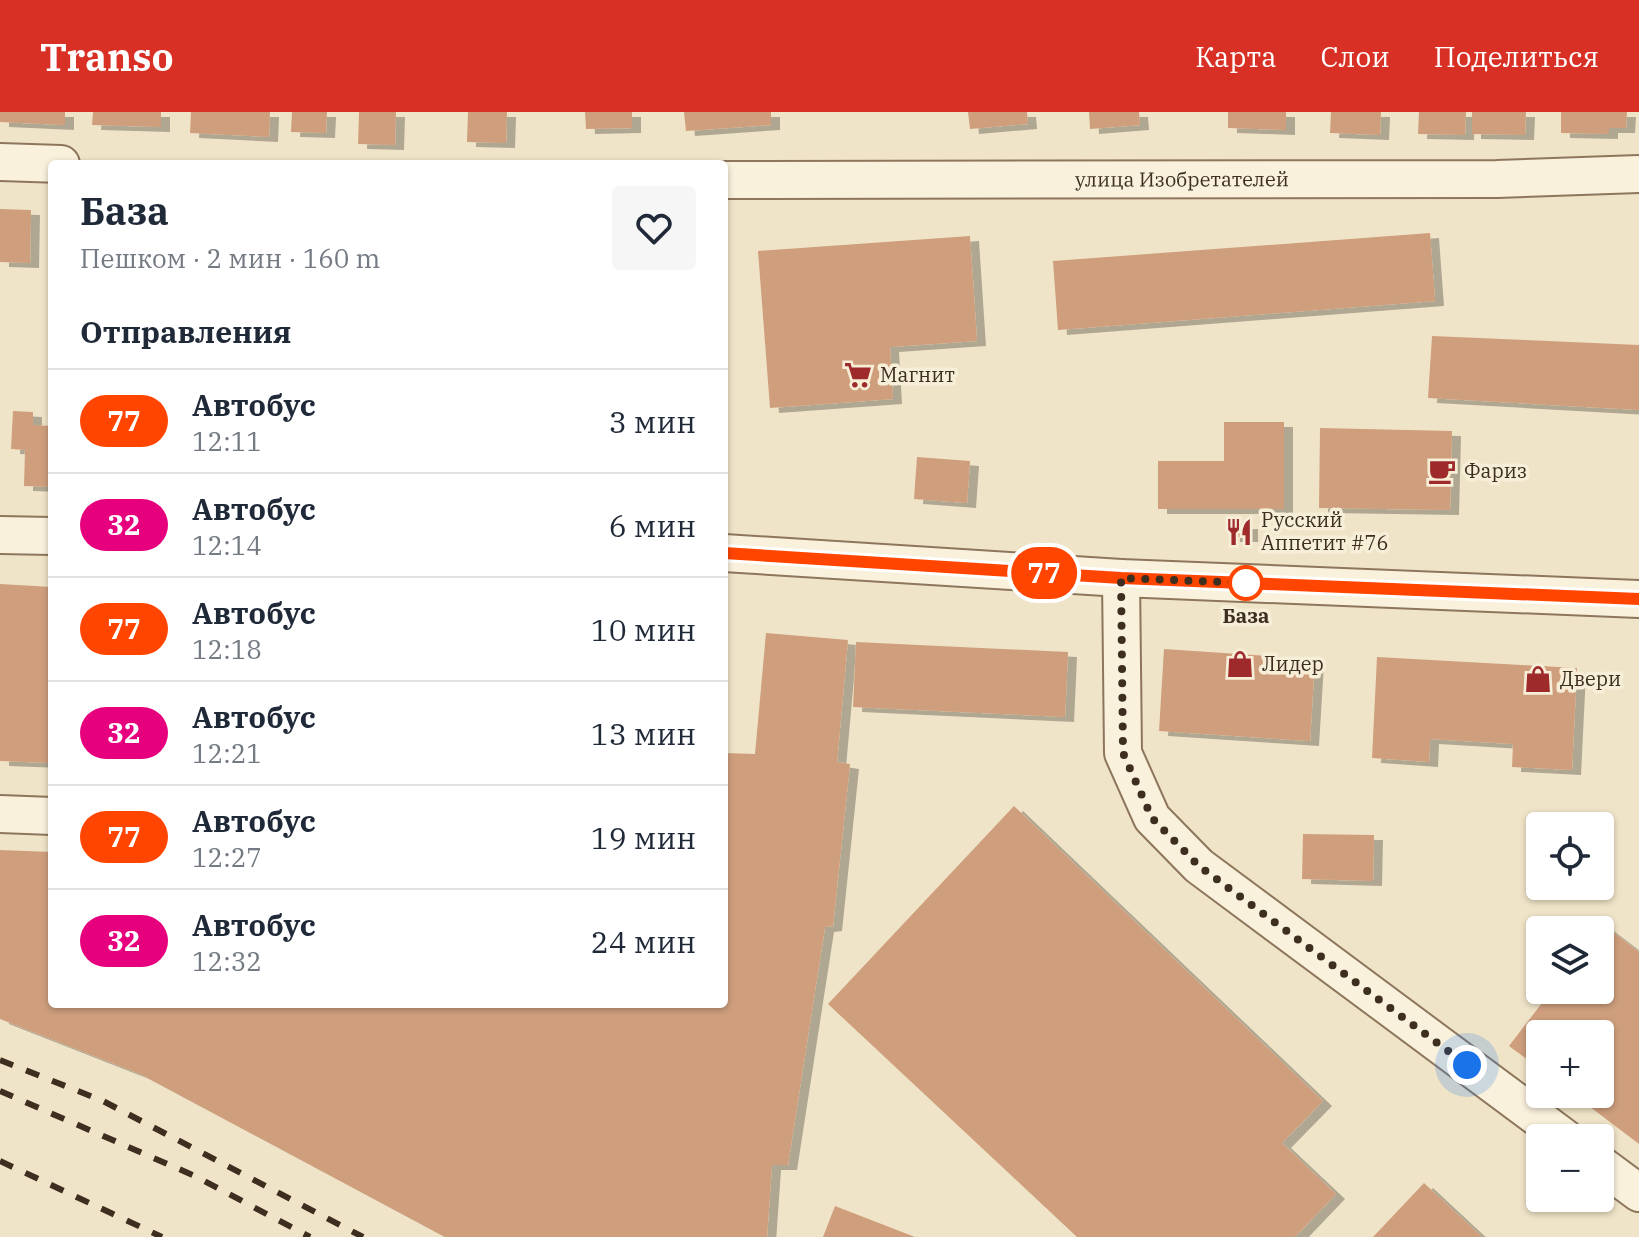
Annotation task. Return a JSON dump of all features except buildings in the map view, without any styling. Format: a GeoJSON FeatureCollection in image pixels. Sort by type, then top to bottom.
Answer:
{"type":"FeatureCollection","features":[{"type":"Feature","properties":{"kind":"street"},"geometry":{"type":"LineString","coordinates":[[0,162],[48,164]]}},
{"type":"Feature","properties":{"kind":"street","name":"улица Изобретателей"},"geometry":{"type":"LineString","coordinates":[[728,180],[1497,179],[1639,174]]}},
{"type":"Feature","properties":{"kind":"street"},"geometry":{"type":"LineString","coordinates":[[0,535],[48,536]]}},
{"type":"Feature","properties":{"kind":"street"},"geometry":{"type":"LineString","coordinates":[[728,553],[1121,578],[1639,599]]}},
{"type":"Feature","properties":{"kind":"street"},"geometry":{"type":"LineString","coordinates":[[1121,578],[1123,753],[1152,818],[1199,866],[1546,1124]]}},
{"type":"Feature","properties":{"kind":"street"},"geometry":{"type":"LineString","coordinates":[[0,814],[48,816]]}},
{"type":"Feature","properties":{"kind":"street"},"geometry":{"type":"LineString","coordinates":[[1614,1174],[1639,1193]]}},
{"type":"Feature","properties":{"kind":"railway"},"geometry":{"type":"LineString","coordinates":[[0,1060],[103,1101],[363,1237]]}},
{"type":"Feature","properties":{"kind":"railway"},"geometry":{"type":"LineString","coordinates":[[0,1091],[195,1176],[310,1237]]}},
{"type":"Feature","properties":{"kind":"railway"},"geometry":{"type":"LineString","coordinates":[[0,1161],[162,1237]]}},
{"type":"Feature","properties":{"kind":"bus line","name":"77"},"geometry":{"type":"LineString","coordinates":[[728,553],[1121,578],[1639,599]]}},
{"type":"Feature","properties":{"kind":"place","name":"Магнит"},"geometry":{"type":"Point","coordinates":[858,375]}},
{"type":"Feature","properties":{"kind":"place","name":"Фариз"},"geometry":{"type":"Point","coordinates":[1442,471]}},
{"type":"Feature","properties":{"kind":"place","name":"Русский Аппетит #76"},"geometry":{"type":"Point","coordinates":[1239,532]}},
{"type":"Feature","properties":{"kind":"place","name":"База"},"geometry":{"type":"Point","coordinates":[1246,583]}},
{"type":"Feature","properties":{"kind":"place","name":"Лидер"},"geometry":{"type":"Point","coordinates":[1240,664]}},
{"type":"Feature","properties":{"kind":"place","name":"Двери"},"geometry":{"type":"Point","coordinates":[1538,679]}},
{"type":"Feature","properties":{"kind":"route"},"geometry":{"type":"LineString","coordinates":[[1246,583],[1121,578],[1123,753],[1152,818],[1199,866],[1467,1065]]}}]}
